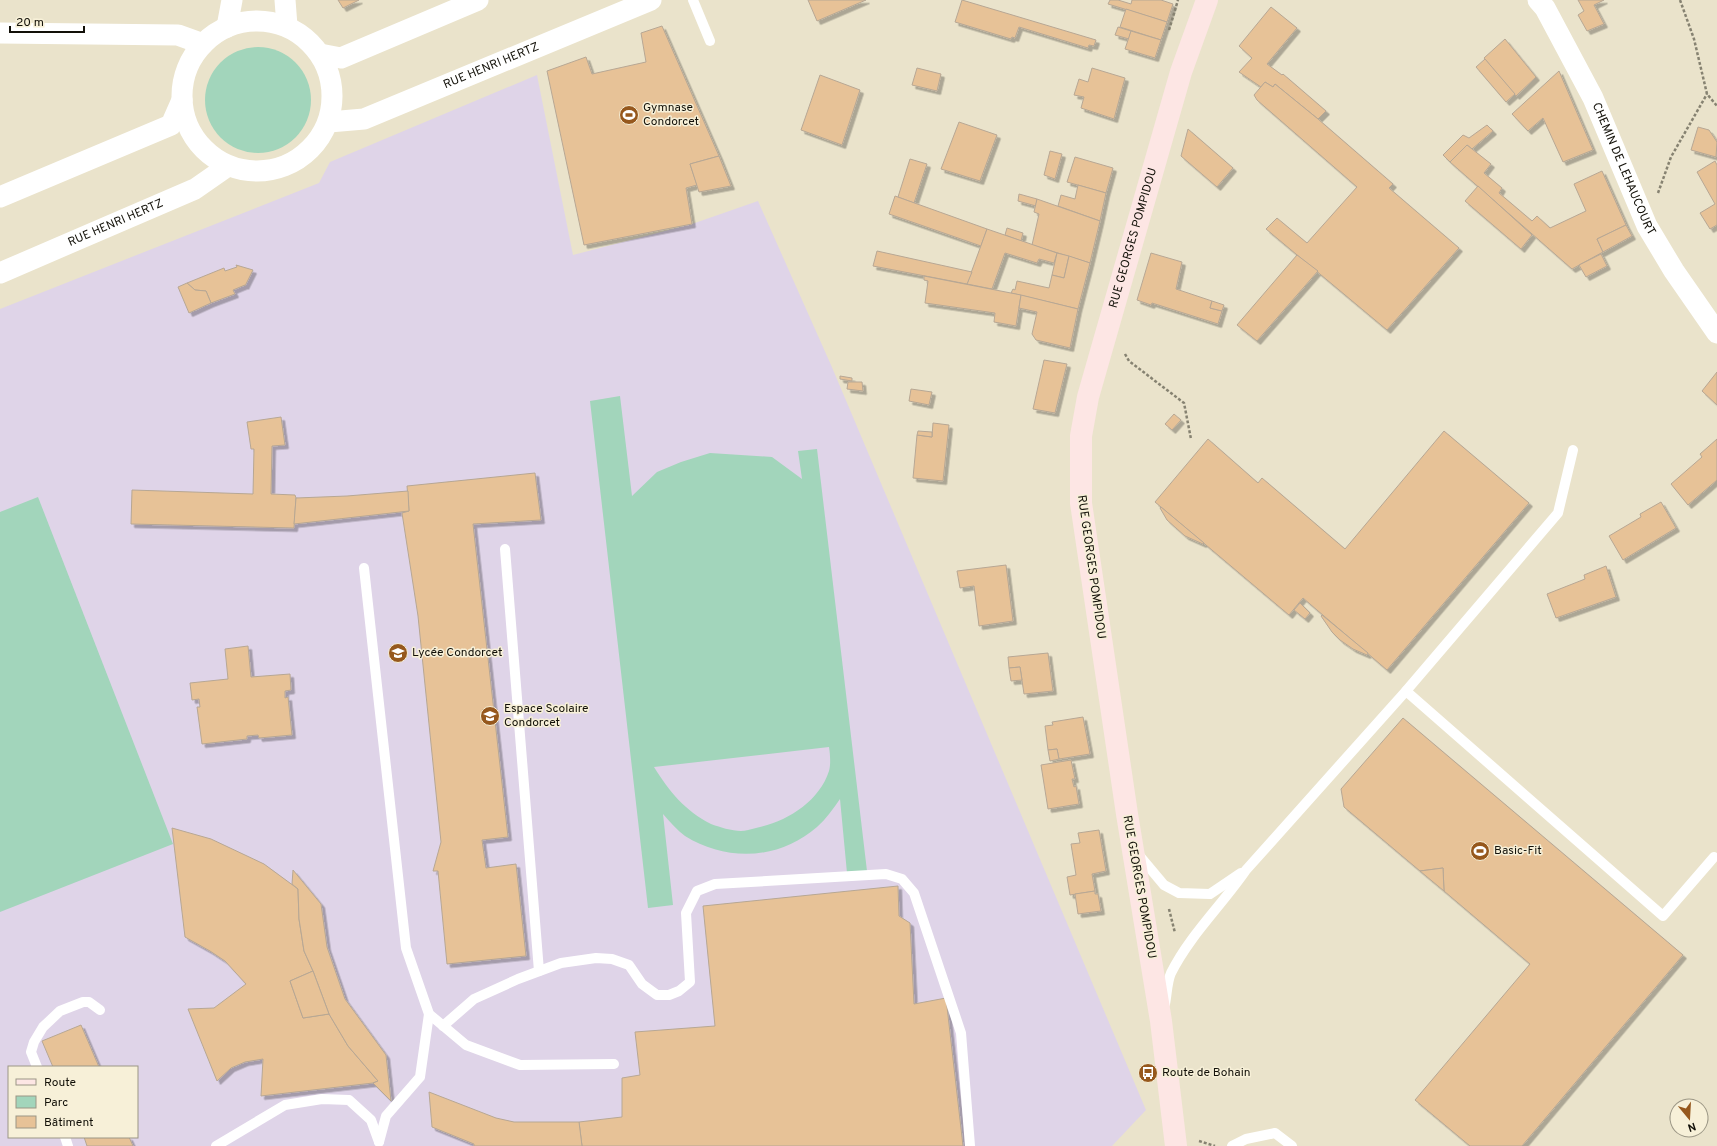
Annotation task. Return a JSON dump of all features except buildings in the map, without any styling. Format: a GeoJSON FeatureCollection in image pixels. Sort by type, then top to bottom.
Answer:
{"type":"FeatureCollection","features":[{"type":"Feature","properties":{"kind":"main road","name":"RUE GEORGES POMPIDOU"},"geometry":{"type":"LineString","coordinates":[[1184,1143],[1133,848],[1081,503],[1081,436],[1088,397],[1181,72],[1207,0]]}},
{"type":"Feature","properties":{"kind":"street"},"geometry":{"type":"LineString","coordinates":[[227,27],[232,0]]}},
{"type":"Feature","properties":{"kind":"street"},"geometry":{"type":"LineString","coordinates":[[285,0],[287,26]]}},
{"type":"Feature","properties":{"kind":"street"},"geometry":{"type":"LineString","coordinates":[[320,54],[341,58],[478,0]]}},
{"type":"Feature","properties":{"kind":"street","name":"RUE HENRI HERTZ"},"geometry":{"type":"LineString","coordinates":[[329,122],[364,119],[651,0]]}},
{"type":"Feature","properties":{"kind":"street","name":"CHEMIN DE LEHAUCOURT"},"geometry":{"type":"LineString","coordinates":[[1538,0],[1545,8],[1593,98],[1647,226],[1674,271],[1717,333]]}},
{"type":"Feature","properties":{"kind":"street"},"geometry":{"type":"LineString","coordinates":[[257,21],[272,22],[287,26],[306,38],[320,54],[330,75],[333,98],[329,122],[321,137],[310,151],[290,164],[263,172],[245,171],[228,166],[210,155],[196,140],[186,121],[182,100],[184,80],[191,61],[203,44],[214,34],[227,27],[242,22],[257,21]]}},
{"type":"Feature","properties":{"kind":"street"},"geometry":{"type":"LineString","coordinates":[[0,33],[178,35],[203,44]]}},
{"type":"Feature","properties":{"kind":"street"},"geometry":{"type":"LineString","coordinates":[[0,197],[171,125],[182,100]]}},
{"type":"Feature","properties":{"kind":"street","name":"RUE HENRI HERTZ"},"geometry":{"type":"LineString","coordinates":[[0,273],[195,189],[228,166]]}},
{"type":"Feature","properties":{"kind":"lane"},"geometry":{"type":"LineString","coordinates":[[693,0],[710,41]]}},
{"type":"Feature","properties":{"kind":"lane"},"geometry":{"type":"LineString","coordinates":[[1162,1021],[1171,974],[1190,944],[1234,888],[1246,870],[1406,691],[1558,513],[1573,450]]}},
{"type":"Feature","properties":{"kind":"lane"},"geometry":{"type":"LineString","coordinates":[[505,549],[539,971]]}},
{"type":"Feature","properties":{"kind":"lane"},"geometry":{"type":"LineString","coordinates":[[364,568],[406,948],[429,1014],[420,1077],[386,1116],[379,1144]]}},
{"type":"Feature","properties":{"kind":"lane"},"geometry":{"type":"LineString","coordinates":[[1406,691],[1663,916],[1714,857]]}},
{"type":"Feature","properties":{"kind":"lane"},"geometry":{"type":"LineString","coordinates":[[1133,848],[1164,885],[1179,893],[1210,894],[1246,870]]}},
{"type":"Feature","properties":{"kind":"lane"},"geometry":{"type":"LineString","coordinates":[[443,1026],[474,999],[561,963],[596,958],[612,959],[629,965],[642,984],[657,995],[669,995],[679,991],[690,982],[686,914],[697,891],[715,884],[886,874],[902,880],[914,893],[961,1033],[970,1146]]}},
{"type":"Feature","properties":{"kind":"lane"},"geometry":{"type":"LineString","coordinates":[[37,1066],[31,1052],[34,1042],[43,1027],[60,1011],[83,1002],[89,1002],[100,1010]]}},
{"type":"Feature","properties":{"kind":"lane"},"geometry":{"type":"LineString","coordinates":[[429,1014],[466,1045],[520,1065],[614,1064]]}},
{"type":"Feature","properties":{"kind":"lane"},"geometry":{"type":"LineString","coordinates":[[216,1146],[285,1105],[322,1099],[349,1100],[371,1120],[379,1144]]}},
{"type":"Feature","properties":{"kind":"lane"},"geometry":{"type":"LineString","coordinates":[[1232,1146],[1246,1139],[1275,1133],[1292,1146]]}},
{"type":"Feature","properties":{"kind":"path"},"geometry":{"type":"LineString","coordinates":[[1680,0],[1694,39],[1707,94],[1717,106]]}},
{"type":"Feature","properties":{"kind":"path"},"geometry":{"type":"LineString","coordinates":[[1647,226],[1671,157],[1707,94]]}},
{"type":"Feature","properties":{"kind":"path"},"geometry":{"type":"LineString","coordinates":[[1122,351],[1129,361],[1184,403],[1191,439]]}},
{"type":"Feature","properties":{"kind":"path"},"geometry":{"type":"LineString","coordinates":[[1164,885],[1177,940],[1177,964]]}},
{"type":"Feature","properties":{"kind":"path"},"geometry":{"type":"LineString","coordinates":[[1184,1143],[1216,1146]]}},
{"type":"Feature","properties":{"kind":"shaded area","name":"Espace Scolaire Condorcet"},"geometry":{"type":"Polygon","coordinates":[[[537,75],[573,255],[692,224],[758,201],[831,365],[1146,1110],[1112,1146],[0,1146],[0,309],[319,183],[330,162],[537,75]]]}},
{"type":"Feature","properties":{"kind":"green space"},"geometry":{"type":"Polygon","coordinates":[[[258,47],[278,51],[296,62],[307,80],[311,100],[307,120],[296,138],[278,149],[258,153],[238,149],[220,138],[209,120],[205,100],[209,80],[220,62],[238,51],[258,47]]]}},
{"type":"Feature","properties":{"kind":"green space"},"geometry":{"type":"Polygon","coordinates":[[[620,396],[632,496],[657,472],[681,462],[710,453],[772,457],[802,479],[798,451],[817,449],[867,871],[847,873],[840,799],[820,824],[802,838],[786,846],[770,851],[752,854],[718,850],[701,844],[682,834],[663,814],[673,905],[648,908],[590,401],[620,396]],[[829,747],[654,767],[678,800],[693,813],[711,824],[722,828],[743,831],[767,825],[790,816],[809,801],[818,792],[829,771],[829,747]]]}},
{"type":"Feature","properties":{"kind":"green space"},"geometry":{"type":"Polygon","coordinates":[[[38,497],[173,844],[0,912],[0,512],[38,497]]]}},
{"type":"Feature","properties":{"kind":"place","name":"Gymnase Condorcet"},"geometry":{"type":"Point","coordinates":[629,115]}},
{"type":"Feature","properties":{"kind":"place","name":"Lycée Condorcet"},"geometry":{"type":"Point","coordinates":[398,653]}},
{"type":"Feature","properties":{"kind":"place","name":"Espace Scolaire Condorcet"},"geometry":{"type":"Point","coordinates":[490,716]}},
{"type":"Feature","properties":{"kind":"place","name":"Basic-Fit"},"geometry":{"type":"Point","coordinates":[1480,851]}},
{"type":"Feature","properties":{"kind":"place","name":"Route de Bohain"},"geometry":{"type":"Point","coordinates":[1148,1073]}}]}
